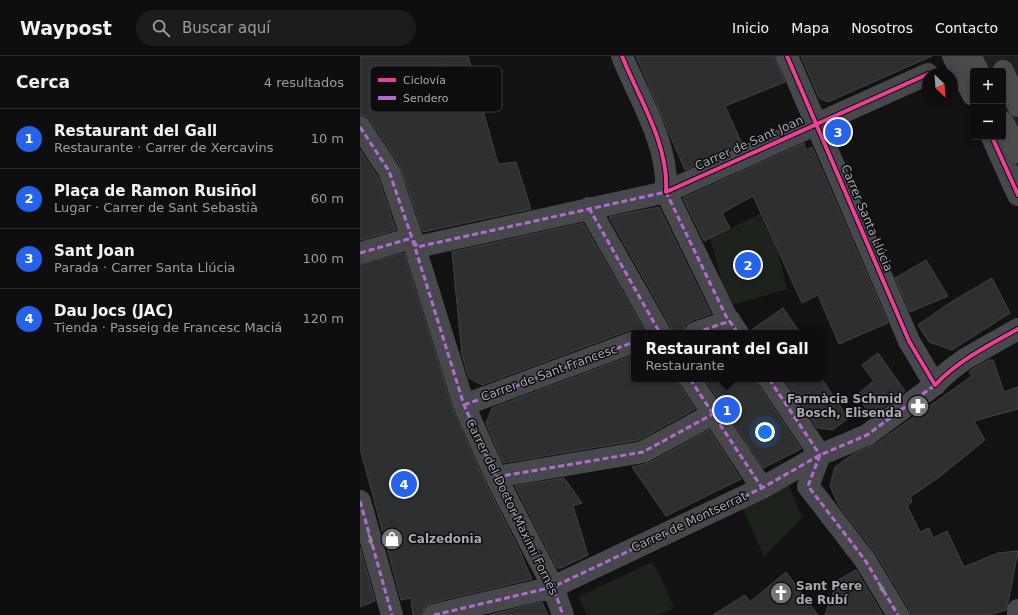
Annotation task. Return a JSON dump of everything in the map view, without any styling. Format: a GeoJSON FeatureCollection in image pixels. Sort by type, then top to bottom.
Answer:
{"type":"FeatureCollection","features":[{"type":"Feature","properties":{"kind":"main road"},"geometry":{"type":"LineString","coordinates":[[970,56],[976,68]]}},
{"type":"Feature","properties":{"kind":"main road"},"geometry":{"type":"LineString","coordinates":[[996,56],[1002,68]]}},
{"type":"Feature","properties":{"kind":"main road"},"geometry":{"type":"LineString","coordinates":[[1006,78],[1018,106]]}},
{"type":"Feature","properties":{"kind":"main road"},"geometry":{"type":"LineString","coordinates":[[1006,128],[1018,152]]}},
{"type":"Feature","properties":{"kind":"street"},"geometry":{"type":"LineString","coordinates":[[622,56],[659,141],[667,176],[666,192],[734,327],[714,330]]}},
{"type":"Feature","properties":{"kind":"street","name":"Carrer Santa Llúcia"},"geometry":{"type":"LineString","coordinates":[[787,56],[909,340],[935,384]]}},
{"type":"Feature","properties":{"kind":"street"},"geometry":{"type":"LineString","coordinates":[[953,56],[970,89]]}},
{"type":"Feature","properties":{"kind":"street","name":"Carrer de Sant Joan"},"geometry":{"type":"LineString","coordinates":[[941,68],[966,56]]}},
{"type":"Feature","properties":{"kind":"street","name":"Carrer de Sant Joan"},"geometry":{"type":"LineString","coordinates":[[412,238],[417,247],[666,192],[922,77]]}},
{"type":"Feature","properties":{"kind":"street","name":"Carrer del Doctor Maximí Fornés"},"geometry":{"type":"LineString","coordinates":[[360,127],[389,171],[412,238],[464,405],[496,477],[553,587],[563,615]]}},
{"type":"Feature","properties":{"kind":"street"},"geometry":{"type":"LineString","coordinates":[[993,140],[1018,195]]}},
{"type":"Feature","properties":{"kind":"street"},"geometry":{"type":"LineString","coordinates":[[588,208],[657,330]]}},
{"type":"Feature","properties":{"kind":"street"},"geometry":{"type":"LineString","coordinates":[[360,253],[412,238]]}},
{"type":"Feature","properties":{"kind":"street","name":"Carrer de Montserrat"},"geometry":{"type":"LineString","coordinates":[[434,615],[553,587],[762,488],[820,455],[867,435],[935,384],[948,371],[965,359],[1018,328]]}},
{"type":"Feature","properties":{"kind":"street","name":"Carrer de Sant Francesc"},"geometry":{"type":"LineString","coordinates":[[464,405],[631,343]]}},
{"type":"Feature","properties":{"kind":"street"},"geometry":{"type":"LineString","coordinates":[[692,382],[762,488]]}},
{"type":"Feature","properties":{"kind":"street"},"geometry":{"type":"LineString","coordinates":[[771,382],[820,455],[808,486],[865,560],[898,615]]}},
{"type":"Feature","properties":{"kind":"street"},"geometry":{"type":"LineString","coordinates":[[496,477],[643,452],[713,414]]}},
{"type":"Feature","properties":{"kind":"street"},"geometry":{"type":"LineString","coordinates":[[360,501],[392,615]]}},
{"type":"Feature","properties":{"kind":"street"},"geometry":{"type":"LineString","coordinates":[[1018,610],[1018,615]]}},
{"type":"Feature","properties":{"kind":"shaded area"},"geometry":{"type":"Polygon","coordinates":[[[960,56],[1018,56],[1018,183],[1004,140],[1006,140],[1006,68],[970,68],[960,56]]]}},
{"type":"Feature","properties":{"kind":"shaded area"},"geometry":{"type":"Polygon","coordinates":[[[760,214],[778,252],[787,289],[733,305],[722,283],[710,238],[760,214]]]}},
{"type":"Feature","properties":{"kind":"shaded area"},"geometry":{"type":"Polygon","coordinates":[[[788,483],[802,518],[764,557],[741,505],[788,483]]]}},
{"type":"Feature","properties":{"kind":"shaded area"},"geometry":{"type":"Polygon","coordinates":[[[652,562],[661,577],[674,608],[659,615],[587,615],[578,597],[652,562]]]}},
{"type":"Feature","properties":{"kind":"building"},"geometry":{"type":"Polygon","coordinates":[[[360,56],[468,56],[471,66],[444,66],[443,64],[435,66],[370,66],[370,112],[484,112],[498,164],[516,162],[531,209],[423,232],[399,164],[366,116],[360,115],[360,56]]]}},
{"type":"Feature","properties":{"kind":"building"},"geometry":{"type":"Polygon","coordinates":[[[636,56],[775,56],[785,82],[725,106],[742,144],[685,170],[636,56]]]}},
{"type":"Feature","properties":{"kind":"building"},"geometry":{"type":"Polygon","coordinates":[[[801,56],[932,56],[828,102],[819,98],[801,56]]]}},
{"type":"Feature","properties":{"kind":"building"},"geometry":{"type":"Polygon","coordinates":[[[804,143],[806,150],[812,147],[888,323],[839,344],[818,295],[802,303],[753,196],[722,213],[730,228],[704,241],[683,198],[804,143]]]}},
{"type":"Feature","properties":{"kind":"building"},"geometry":{"type":"Polygon","coordinates":[[[360,150],[378,177],[396,230],[360,240],[360,150]]]}},
{"type":"Feature","properties":{"kind":"building"},"geometry":{"type":"Polygon","coordinates":[[[659,207],[711,314],[691,321],[685,325],[684,330],[672,330],[609,217],[659,207]]]}},
{"type":"Feature","properties":{"kind":"building"},"geometry":{"type":"Polygon","coordinates":[[[583,223],[644,330],[630,330],[482,385],[469,378],[462,355],[452,252],[583,223]]]}},
{"type":"Feature","properties":{"kind":"building"},"geometry":{"type":"Polygon","coordinates":[[[404,253],[453,410],[485,482],[522,555],[521,554],[532,579],[431,603],[425,606],[422,615],[413,615],[411,598],[401,600],[360,448],[360,265],[404,253]]]}},
{"type":"Feature","properties":{"kind":"building"},"geometry":{"type":"Polygon","coordinates":[[[926,260],[948,296],[910,312],[895,278],[926,260]]]}},
{"type":"Feature","properties":{"kind":"building"},"geometry":{"type":"Polygon","coordinates":[[[992,278],[1010,313],[952,350],[929,342],[918,325],[951,302],[992,278]]]}},
{"type":"Feature","properties":{"kind":"building"},"geometry":{"type":"Polygon","coordinates":[[[783,308],[798,330],[751,330],[783,308]]]}},
{"type":"Feature","properties":{"kind":"building"},"geometry":{"type":"Polygon","coordinates":[[[878,353],[905,391],[869,418],[859,393],[874,381],[862,365],[878,353]]]}},
{"type":"Feature","properties":{"kind":"building"},"geometry":{"type":"Polygon","coordinates":[[[631,356],[631,382],[679,382],[695,409],[639,440],[503,463],[486,423],[492,408],[631,356]]]}},
{"type":"Feature","properties":{"kind":"building"},"geometry":{"type":"Polygon","coordinates":[[[989,360],[993,360],[1004,392],[1018,387],[1018,409],[974,421],[985,440],[938,478],[910,497],[912,502],[907,506],[920,532],[929,528],[933,538],[947,531],[964,567],[998,553],[1018,551],[1006,610],[989,615],[910,615],[909,609],[876,554],[839,506],[830,486],[835,467],[853,454],[874,445],[972,376],[969,372],[972,369],[989,360]]]}},
{"type":"Feature","properties":{"kind":"building"},"geometry":{"type":"Polygon","coordinates":[[[823,380],[848,418],[833,430],[817,428],[786,382],[823,382],[823,380]]]}},
{"type":"Feature","properties":{"kind":"building"},"geometry":{"type":"Polygon","coordinates":[[[707,382],[758,382],[759,386],[801,449],[763,468],[707,382]]]}},
{"type":"Feature","properties":{"kind":"building"},"geometry":{"type":"Polygon","coordinates":[[[709,430],[741,479],[666,516],[632,467],[649,463],[709,430]]]}},
{"type":"Feature","properties":{"kind":"building"},"geometry":{"type":"Polygon","coordinates":[[[564,478],[582,503],[573,506],[588,555],[561,568],[557,568],[515,486],[564,478]]]}},
{"type":"Feature","properties":{"kind":"building"},"geometry":{"type":"Polygon","coordinates":[[[360,547],[375,601],[360,607],[360,547]]]}},
{"type":"Feature","properties":{"kind":"building"},"geometry":{"type":"Polygon","coordinates":[[[856,570],[883,615],[825,615],[838,580],[856,570]]]}},
{"type":"Feature","properties":{"kind":"building","name":"Sant Pere de Rubí"},"geometry":{"type":"Polygon","coordinates":[[[786,572],[818,615],[713,615],[745,595],[750,602],[786,572]]]}},
{"type":"Feature","properties":{"kind":"building"},"geometry":{"type":"Polygon","coordinates":[[[542,602],[548,615],[489,615],[542,602]]]}},
{"type":"Feature","properties":{"kind":"marked path"},"geometry":{"type":"LineString","coordinates":[[360,127],[389,171],[412,238],[464,405],[496,477],[553,587],[563,615]]}},
{"type":"Feature","properties":{"kind":"marked path"},"geometry":{"type":"LineString","coordinates":[[414,241],[417,247],[666,192],[726,316],[736,330]]}},
{"type":"Feature","properties":{"kind":"marked path"},"geometry":{"type":"LineString","coordinates":[[589,208],[658,330]]}},
{"type":"Feature","properties":{"kind":"marked path"},"geometry":{"type":"LineString","coordinates":[[360,253],[412,238]]}},
{"type":"Feature","properties":{"kind":"marked path"},"geometry":{"type":"LineString","coordinates":[[704,330],[730,321]]}},
{"type":"Feature","properties":{"kind":"marked path"},"geometry":{"type":"LineString","coordinates":[[464,405],[631,343]]}},
{"type":"Feature","properties":{"kind":"marked path"},"geometry":{"type":"LineString","coordinates":[[692,382],[762,488]]}},
{"type":"Feature","properties":{"kind":"marked path"},"geometry":{"type":"LineString","coordinates":[[771,382],[820,455]]}},
{"type":"Feature","properties":{"kind":"marked path"},"geometry":{"type":"LineString","coordinates":[[434,615],[553,587],[762,488],[820,455],[867,435],[935,385]]}},
{"type":"Feature","properties":{"kind":"marked path"},"geometry":{"type":"LineString","coordinates":[[496,477],[643,452],[713,414]]}},
{"type":"Feature","properties":{"kind":"marked path"},"geometry":{"type":"LineString","coordinates":[[820,455],[808,486],[865,560],[898,615]]}},
{"type":"Feature","properties":{"kind":"marked path"},"geometry":{"type":"LineString","coordinates":[[360,501],[392,615]]}},
{"type":"Feature","properties":{"kind":"cycle path"},"geometry":{"type":"LineString","coordinates":[[622,56],[652,122],[658,139],[666,174],[666,192],[922,77]]}},
{"type":"Feature","properties":{"kind":"cycle path"},"geometry":{"type":"LineString","coordinates":[[787,56],[909,341],[935,385],[964,361],[985,347],[1018,329]]}},
{"type":"Feature","properties":{"kind":"cycle path"},"geometry":{"type":"LineString","coordinates":[[993,140],[1018,195]]}},
{"type":"Feature","properties":{"kind":"place","name":"Sant Joan"},"geometry":{"type":"Point","coordinates":[838,132]}},
{"type":"Feature","properties":{"kind":"place","name":"Plaça de Ramon Rusiñol"},"geometry":{"type":"Point","coordinates":[748,265]}},
{"type":"Feature","properties":{"kind":"place","name":"Farmàcia Schmid Bosch, Elisenda"},"geometry":{"type":"Point","coordinates":[918,406]}},
{"type":"Feature","properties":{"kind":"place","name":"Restaurant del Gall"},"geometry":{"type":"Point","coordinates":[727,410]}},
{"type":"Feature","properties":{"kind":"place","name":"Dau Jocs (JAC)"},"geometry":{"type":"Point","coordinates":[404,484]}},
{"type":"Feature","properties":{"kind":"place","name":"Calzedonia"},"geometry":{"type":"Point","coordinates":[392,539]}},
{"type":"Feature","properties":{"kind":"place","name":"Sant Pere de Rubí"},"geometry":{"type":"Point","coordinates":[781,593]}}]}
